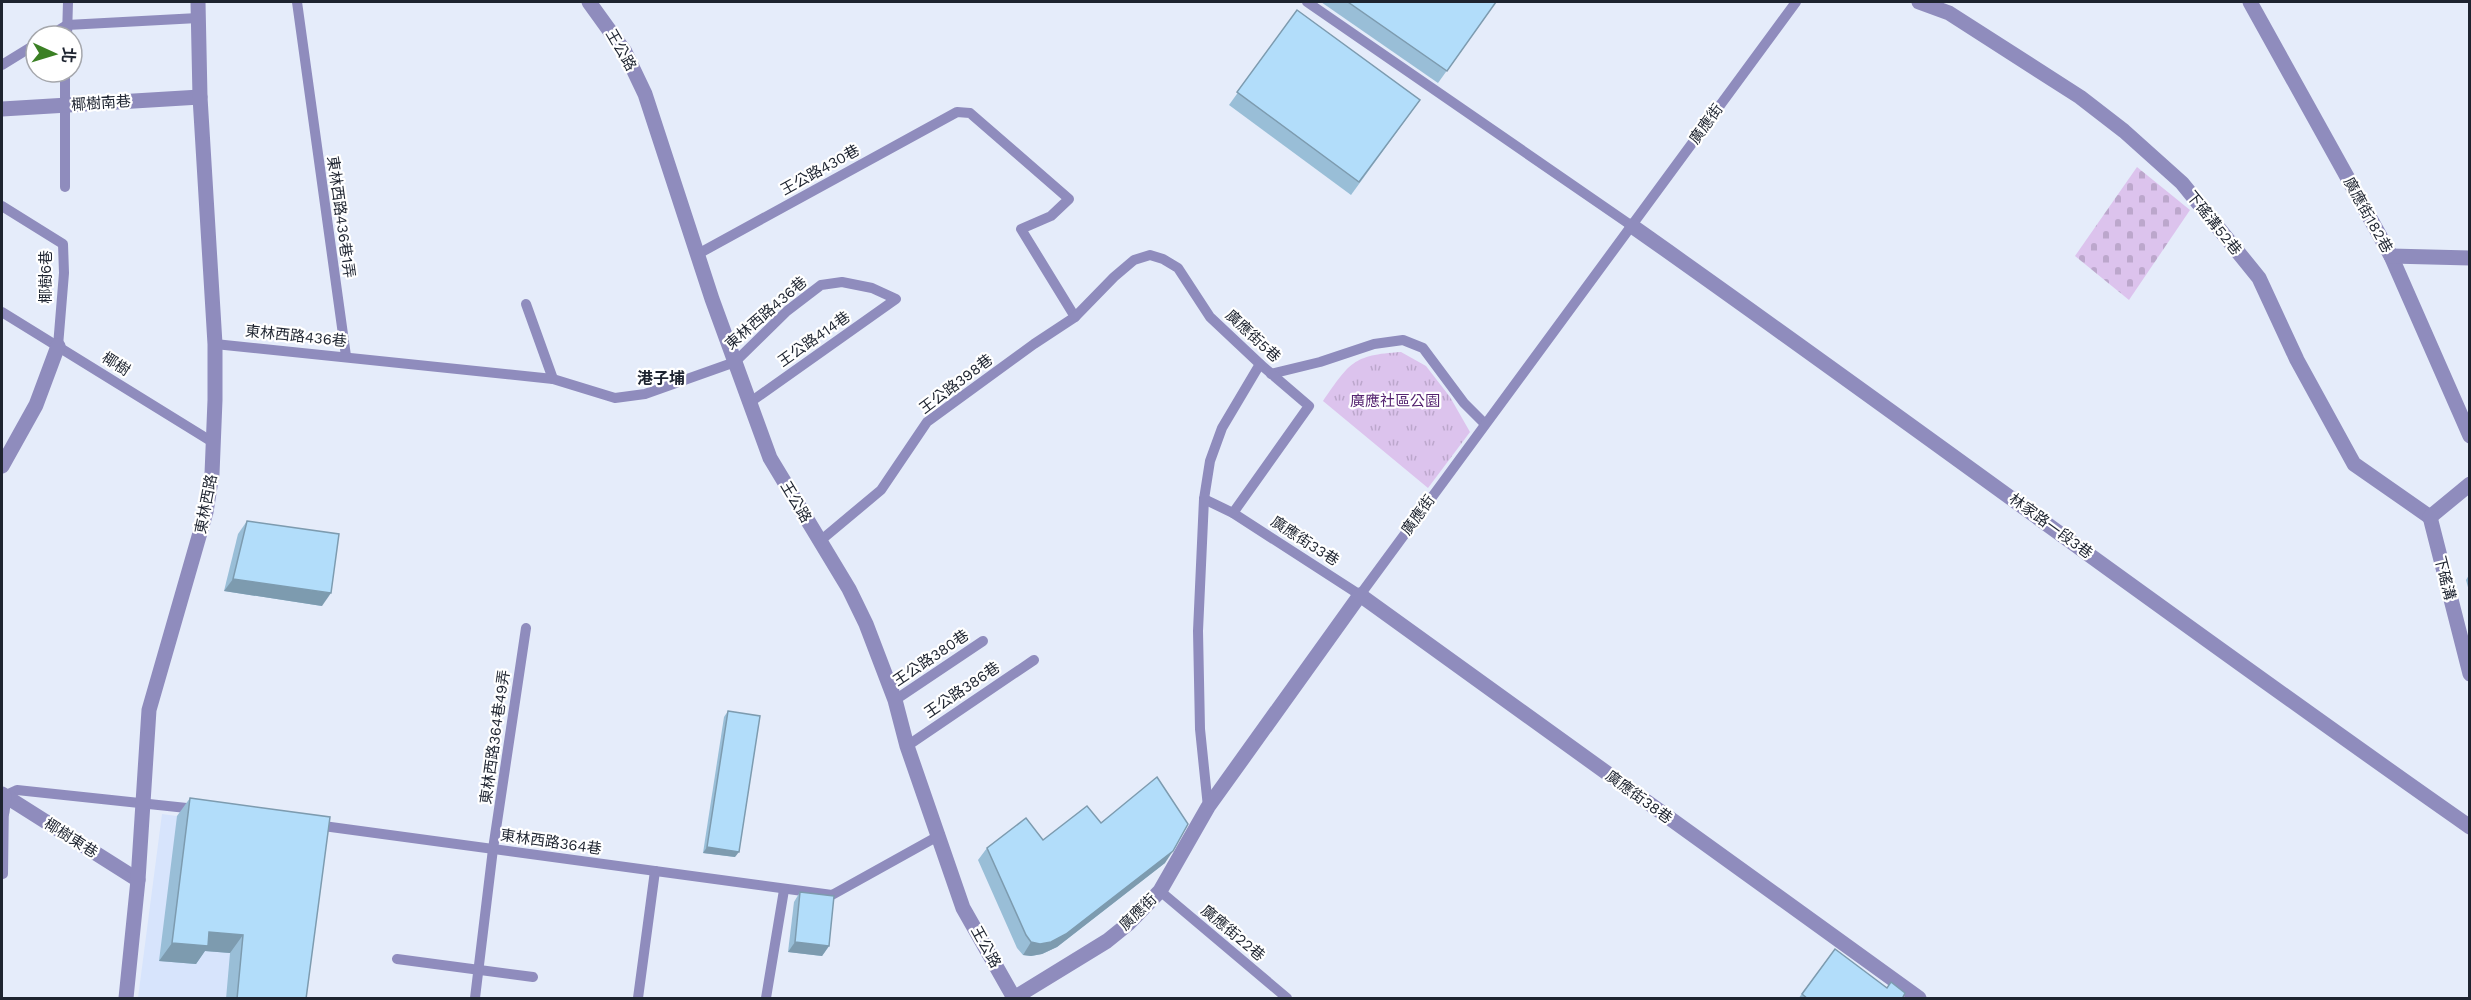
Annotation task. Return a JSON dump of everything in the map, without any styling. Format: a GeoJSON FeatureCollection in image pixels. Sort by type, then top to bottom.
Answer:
{"type":"FeatureCollection","features":[{"type":"Feature","properties":{"kind":"street","name":"東林西路"},"geometry":{"type":"LineString","coordinates":[[126,999],[138,880],[149,710],[206,512],[212,474],[214,344],[200,97],[198,2]]}},
{"type":"Feature","properties":{"kind":"street","name":"王公路"},"geometry":{"type":"LineString","coordinates":[[589,2],[625,52],[645,94],[749,403],[770,458],[849,589],[866,624],[895,700],[907,746],[940,835],[963,908],[1014,999]]}},
{"type":"Feature","properties":{"kind":"street","name":"下磘溝52巷"},"geometry":{"type":"LineString","coordinates":[[1919,2],[1949,13],[2080,97],[2124,131],[2182,183],[2259,278],[2297,360],[2354,464],[2430,517]]}},
{"type":"Feature","properties":{"kind":"street","name":"廣應街182巷"},"geometry":{"type":"LineString","coordinates":[[2250,2],[2391,256],[2469,436]]}},
{"type":"Feature","properties":{"kind":"street","name":"椰樹南巷"},"geometry":{"type":"LineString","coordinates":[[2,109],[200,97]]}},
{"type":"Feature","properties":{"kind":"street","name":"林家路一段3巷"},"geometry":{"type":"LineString","coordinates":[[1632,226],[1813,354],[2326,727],[2469,827]]}},
{"type":"Feature","properties":{"kind":"street"},"geometry":{"type":"LineString","coordinates":[[2391,256],[2469,258]]}},
{"type":"Feature","properties":{"kind":"street"},"geometry":{"type":"LineString","coordinates":[[2,466],[36,405],[58,346]]}},
{"type":"Feature","properties":{"kind":"street"},"geometry":{"type":"LineString","coordinates":[[2430,517],[2469,484]]}},
{"type":"Feature","properties":{"kind":"street","name":"下磘溝"},"geometry":{"type":"LineString","coordinates":[[2430,517],[2462,616],[2469,674]]}},
{"type":"Feature","properties":{"kind":"street","name":"廣應街"},"geometry":{"type":"LineString","coordinates":[[1014,999],[1107,941],[1128,924],[1160,891],[1208,807],[1360,595]]}},
{"type":"Feature","properties":{"kind":"street","name":"廣應街38巷"},"geometry":{"type":"LineString","coordinates":[[1360,595],[1919,999]]}},
{"type":"Feature","properties":{"kind":"street"},"geometry":{"type":"LineString","coordinates":[[2,812],[3,795]]}},
{"type":"Feature","properties":{"kind":"street","name":"椰樹東巷"},"geometry":{"type":"LineString","coordinates":[[3,795],[138,880]]}},
{"type":"Feature","properties":{"kind":"lane"},"geometry":{"type":"LineString","coordinates":[[67,24],[68,2]]}},
{"type":"Feature","properties":{"kind":"lane","name":"東林西路436巷1弄"},"geometry":{"type":"LineString","coordinates":[[297,2],[346,356]]}},
{"type":"Feature","properties":{"kind":"lane"},"geometry":{"type":"LineString","coordinates":[[1307,2],[1632,226]]}},
{"type":"Feature","properties":{"kind":"lane","name":"廣應街"},"geometry":{"type":"LineString","coordinates":[[1360,595],[1484,423],[1796,2]]}},
{"type":"Feature","properties":{"kind":"lane"},"geometry":{"type":"LineString","coordinates":[[84,28],[198,18]]}},
{"type":"Feature","properties":{"kind":"lane"},"geometry":{"type":"LineString","coordinates":[[2,65],[24,51]]}},
{"type":"Feature","properties":{"kind":"lane"},"geometry":{"type":"LineString","coordinates":[[65,84],[65,187]]}},
{"type":"Feature","properties":{"kind":"lane","name":"王公路430巷"},"geometry":{"type":"LineString","coordinates":[[698,254],[957,112],[969,113],[1069,199],[1051,216],[1021,229],[1075,317]]}},
{"type":"Feature","properties":{"kind":"lane","name":"椰樹6巷"},"geometry":{"type":"LineString","coordinates":[[2,206],[63,244],[64,273],[58,346]]}},
{"type":"Feature","properties":{"kind":"lane","name":"廣應街5巷"},"geometry":{"type":"LineString","coordinates":[[1075,317],[1134,260],[1149,255],[1163,259],[1178,268],[1210,317],[1309,406],[1233,513]]}},
{"type":"Feature","properties":{"kind":"lane","name":"東林西路436巷"},"geometry":{"type":"LineString","coordinates":[[214,344],[553,379],[615,399],[645,394],[735,362],[787,311],[821,285],[842,282],[872,288],[896,300]]}},
{"type":"Feature","properties":{"kind":"lane","name":"王公路414巷"},"geometry":{"type":"LineString","coordinates":[[749,403],[896,300]]}},
{"type":"Feature","properties":{"kind":"lane"},"geometry":{"type":"LineString","coordinates":[[526,304],[553,379]]}},
{"type":"Feature","properties":{"kind":"lane","name":"椰樹"},"geometry":{"type":"LineString","coordinates":[[2,312],[214,443]]}},
{"type":"Feature","properties":{"kind":"lane","name":"王公路398巷"},"geometry":{"type":"LineString","coordinates":[[820,541],[881,490],[927,422],[1075,317]]}},
{"type":"Feature","properties":{"kind":"lane"},"geometry":{"type":"LineString","coordinates":[[1271,374],[1320,362],[1374,344],[1403,340],[1423,348],[1464,403],[1484,423]]}},
{"type":"Feature","properties":{"kind":"lane"},"geometry":{"type":"LineString","coordinates":[[1208,807],[1200,729],[1198,632],[1204,500],[1210,461],[1222,428],[1260,364]]}},
{"type":"Feature","properties":{"kind":"lane","name":"廣應街33巷"},"geometry":{"type":"LineString","coordinates":[[1204,500],[1233,513],[1360,595]]}},
{"type":"Feature","properties":{"kind":"lane","name":"東林西路364巷49弄"},"geometry":{"type":"LineString","coordinates":[[475,999],[526,628]]}},
{"type":"Feature","properties":{"kind":"lane","name":"王公路380巷"},"geometry":{"type":"LineString","coordinates":[[895,700],[983,641]]}},
{"type":"Feature","properties":{"kind":"lane","name":"王公路386巷"},"geometry":{"type":"LineString","coordinates":[[907,746],[1034,660]]}},
{"type":"Feature","properties":{"kind":"lane","name":"椰樹東巷"},"geometry":{"type":"LineString","coordinates":[[3,795],[17,790],[144,802]]}},
{"type":"Feature","properties":{"kind":"lane"},"geometry":{"type":"LineString","coordinates":[[3,795],[3,874]]}},
{"type":"Feature","properties":{"kind":"lane"},"geometry":{"type":"LineString","coordinates":[[144,802],[203,810]]}},
{"type":"Feature","properties":{"kind":"lane","name":"東林西路364巷"},"geometry":{"type":"LineString","coordinates":[[307,824],[832,895],[940,835]]}},
{"type":"Feature","properties":{"kind":"lane"},"geometry":{"type":"LineString","coordinates":[[638,999],[655,871]]}},
{"type":"Feature","properties":{"kind":"lane"},"geometry":{"type":"LineString","coordinates":[[766,999],[784,890]]}},
{"type":"Feature","properties":{"kind":"lane","name":"廣應街22巷"},"geometry":{"type":"LineString","coordinates":[[1160,891],[1287,999]]}},
{"type":"Feature","properties":{"kind":"lane"},"geometry":{"type":"LineString","coordinates":[[397,959],[533,978]]}},
{"type":"Feature","properties":{"kind":"shaded area"},"geometry":{"type":"Polygon","coordinates":[[[162,814],[317,835],[296,998],[138,998],[162,814]]]}},
{"type":"Feature","properties":{"kind":"green space"},"geometry":{"type":"Polygon","coordinates":[[[2137,167],[2190,210],[2129,300],[2075,256],[2137,167]]]}},
{"type":"Feature","properties":{"kind":"green space","name":"廣應社區公園"},"geometry":{"type":"Polygon","coordinates":[[[1401,352],[1426,366],[1450,397],[1470,432],[1428,488],[1323,401],[1354,363],[1372,356],[1401,352]]]}},
{"type":"Feature","properties":{"kind":"building"},"geometry":{"type":"Polygon","coordinates":[[[1348,2],[1496,2],[1447,71],[1348,2]]]}},
{"type":"Feature","properties":{"kind":"building"},"geometry":{"type":"Polygon","coordinates":[[[1297,10],[1420,100],[1359,182],[1237,92],[1297,10]]]}},
{"type":"Feature","properties":{"kind":"building"},"geometry":{"type":"Polygon","coordinates":[[[247,521],[339,534],[331,593],[233,579],[247,521]]]}},
{"type":"Feature","properties":{"kind":"building"},"geometry":{"type":"Polygon","coordinates":[[[728,711],[760,716],[739,852],[707,847],[728,711]]]}},
{"type":"Feature","properties":{"kind":"building"},"geometry":{"type":"Polygon","coordinates":[[[1157,777],[1188,824],[1173,851],[1066,934],[1051,942],[1040,944],[1031,942],[987,848],[1026,818],[1043,840],[1087,806],[1101,823],[1157,777]]]}},
{"type":"Feature","properties":{"kind":"building"},"geometry":{"type":"Polygon","coordinates":[[[190,798],[330,817],[306,999],[237,999],[243,935],[209,932],[208,946],[172,943],[190,798]]]}},
{"type":"Feature","properties":{"kind":"building"},"geometry":{"type":"Polygon","coordinates":[[[800,892],[834,896],[829,946],[795,942],[800,892]]]}},
{"type":"Feature","properties":{"kind":"building"},"geometry":{"type":"Polygon","coordinates":[[[1835,949],[1887,988],[1891,982],[1905,993],[1902,999],[1808,999],[1802,994],[1835,949]]]}},
{"type":"Feature","properties":{"kind":"district","name":"港子埔"},"geometry":{"type":"Point","coordinates":[661,378]}}]}
